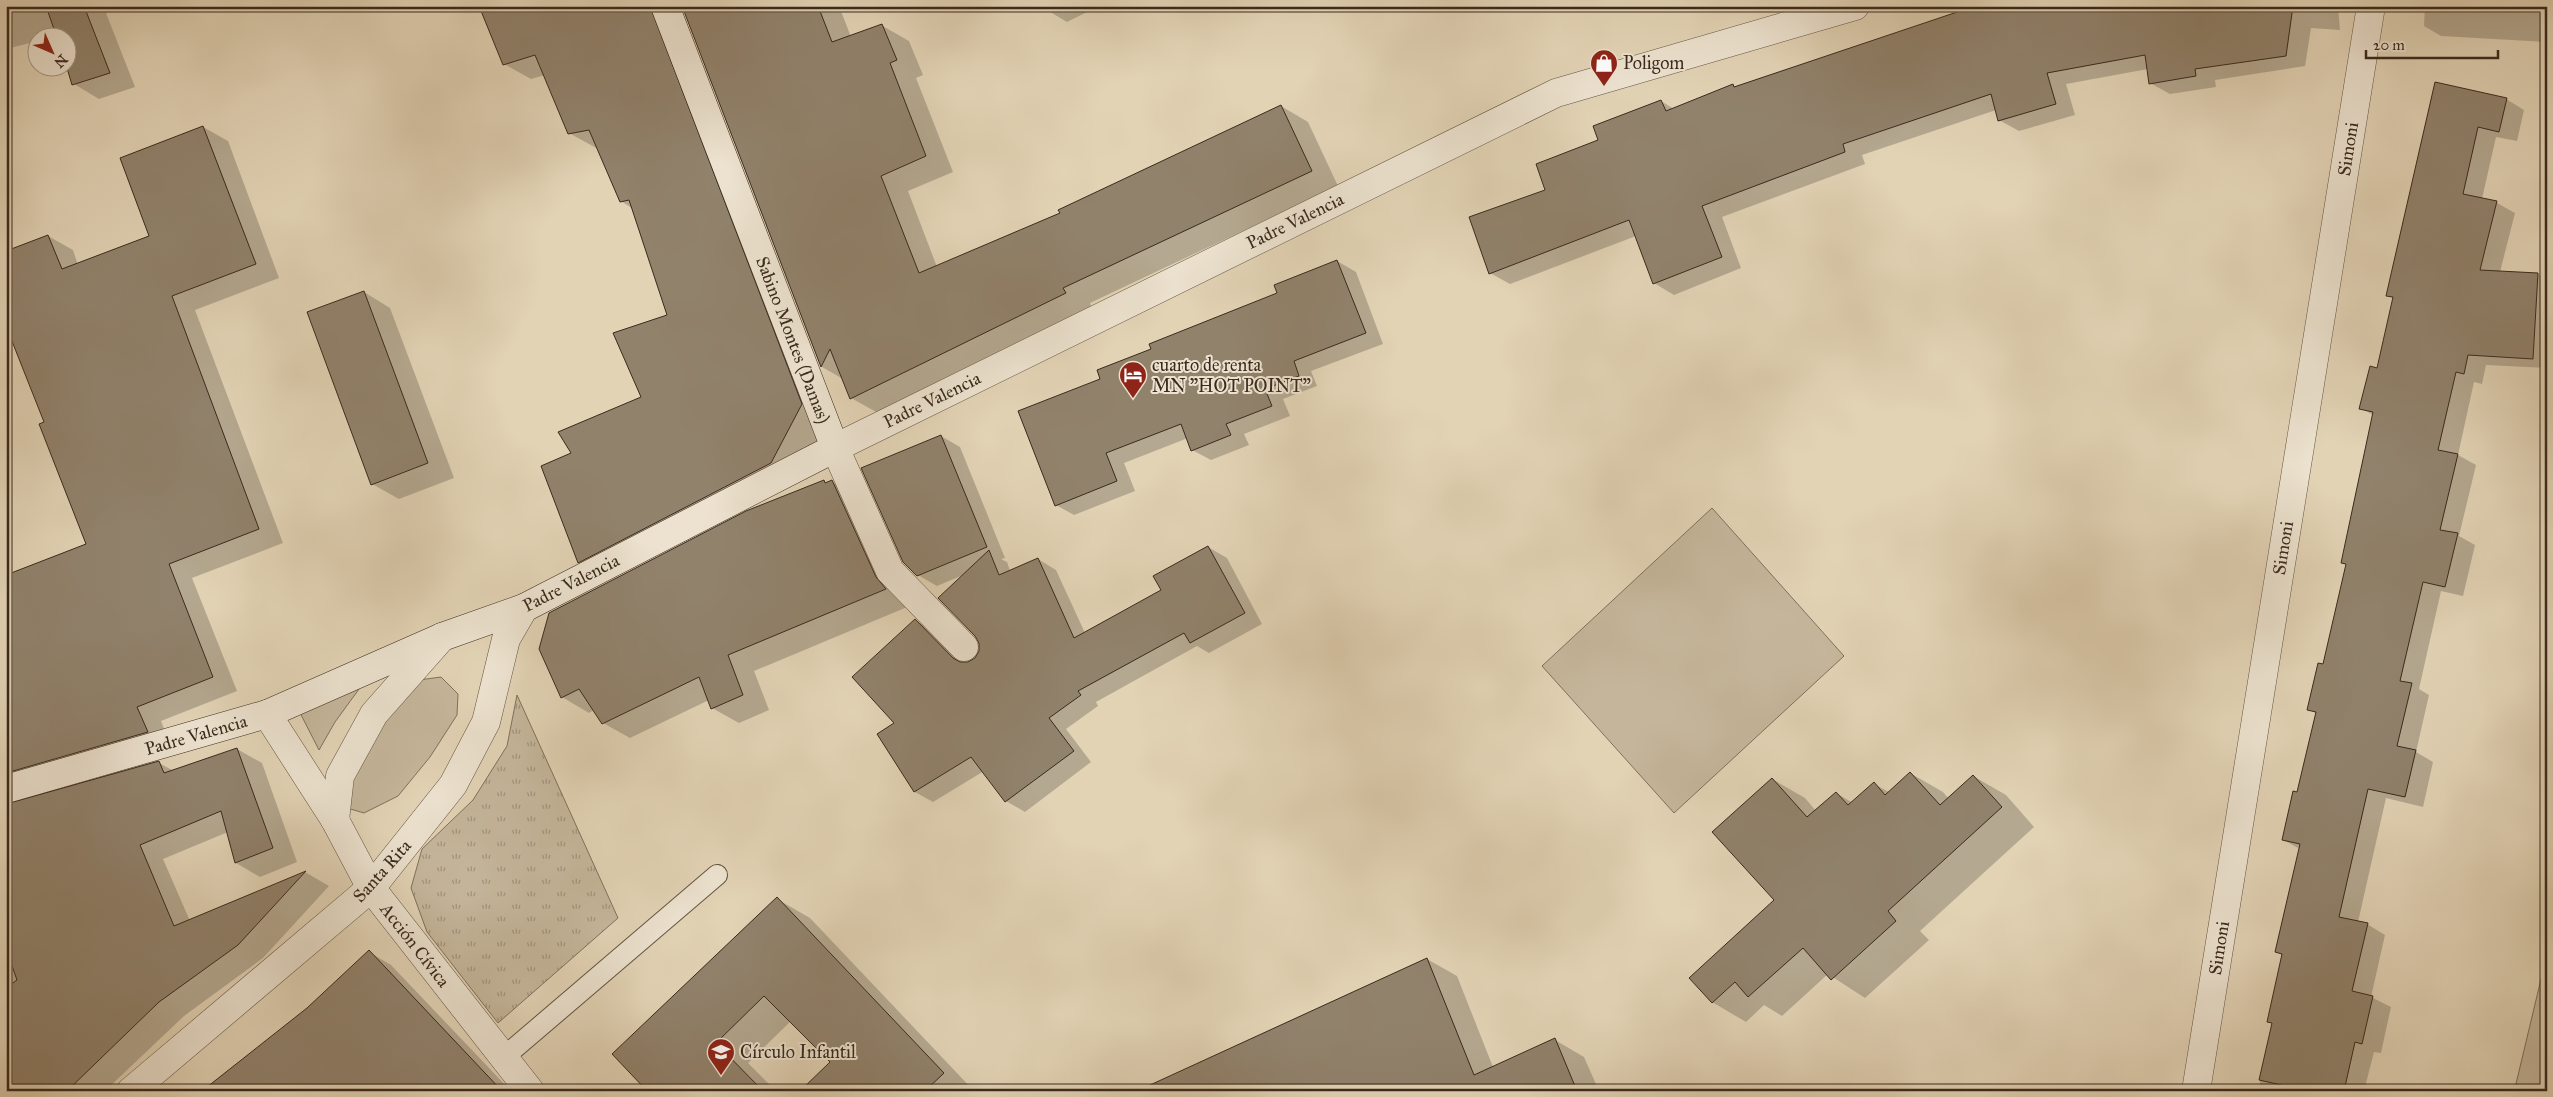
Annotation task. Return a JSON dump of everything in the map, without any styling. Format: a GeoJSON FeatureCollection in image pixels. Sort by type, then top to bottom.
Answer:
{"type":"FeatureCollection","features":[{"type":"Feature","properties":{"kind":"street","name":"Sabino Montes (Damas)"},"geometry":{"type":"LineString","coordinates":[[665,6],[835,448],[890,571],[964,647]]}},
{"type":"Feature","properties":{"kind":"street","name":"Padre Valencia"},"geometry":{"type":"LineString","coordinates":[[6,789],[267,714],[442,636],[524,608],[835,448],[1556,94],[1855,6]]}},
{"type":"Feature","properties":{"kind":"street","name":"Simoni"},"geometry":{"type":"LineString","coordinates":[[2196,1091],[2371,6]]}},
{"type":"Feature","properties":{"kind":"street","name":"Santa Rita"},"geometry":{"type":"LineString","coordinates":[[131,1091],[371,888],[453,785],[486,722],[506,639],[524,608]]}},
{"type":"Feature","properties":{"kind":"street"},"geometry":{"type":"LineString","coordinates":[[335,820],[340,776],[374,714],[442,636]]}},
{"type":"Feature","properties":{"kind":"street","name":"Acción Cívica"},"geometry":{"type":"LineString","coordinates":[[267,714],[335,820],[371,888],[530,1091]]}},
{"type":"Feature","properties":{"kind":"lane"},"geometry":{"type":"LineString","coordinates":[[503,1058],[717,875]]}},
{"type":"Feature","properties":{"kind":"green space"},"geometry":{"type":"Polygon","coordinates":[[[1712,508],[1844,656],[1674,813],[1542,666],[1712,508]]]}},
{"type":"Feature","properties":{"kind":"green space"},"geometry":{"type":"Polygon","coordinates":[[[441,677],[458,694],[457,715],[430,757],[398,796],[364,813],[347,808],[346,773],[364,735],[419,680],[441,677]]]}},
{"type":"Feature","properties":{"kind":"green space"},"geometry":{"type":"Polygon","coordinates":[[[362,685],[335,722],[319,750],[296,705],[362,685]]]}},
{"type":"Feature","properties":{"kind":"green space"},"geometry":{"type":"Polygon","coordinates":[[[517,695],[618,918],[498,1023],[427,932],[411,888],[422,849],[473,800],[507,746],[517,695]]]}},
{"type":"Feature","properties":{"kind":"green space"},"geometry":{"type":"Polygon","coordinates":[[[2547,954],[2547,1091],[2515,1088],[2547,954]]]}},
{"type":"Feature","properties":{"kind":"building"},"geometry":{"type":"Polygon","coordinates":[[[46,6],[84,6],[110,73],[72,85],[70,78],[78,78],[78,28],[54,28],[46,6]]]}},
{"type":"Feature","properties":{"kind":"building"},"geometry":{"type":"Polygon","coordinates":[[[479,6],[650,6],[802,404],[771,463],[578,563],[541,466],[571,453],[558,432],[641,397],[613,333],[667,315],[629,200],[620,202],[589,130],[568,134],[535,55],[503,65],[479,6]]]}},
{"type":"Feature","properties":{"kind":"building"},"geometry":{"type":"Polygon","coordinates":[[[682,6],[818,6],[832,42],[882,24],[897,60],[890,63],[926,156],[881,176],[919,273],[1060,213],[1058,210],[1281,105],[1312,171],[1063,288],[1066,293],[850,399],[830,349],[821,367],[682,6]]]}},
{"type":"Feature","properties":{"kind":"building"},"geometry":{"type":"Polygon","coordinates":[[[1975,6],[2293,6],[2286,56],[2195,69],[2196,76],[2149,84],[2145,55],[2047,73],[2056,104],[1998,121],[1991,94],[1843,144],[1845,152],[1702,206],[1722,257],[1653,284],[1629,220],[1489,274],[1469,217],[1545,190],[1536,164],[1598,140],[1593,126],[1661,100],[1666,111],[1733,84],[1734,87],[1975,6]]]}},
{"type":"Feature","properties":{"kind":"building"},"geometry":{"type":"Polygon","coordinates":[[[2435,82],[2507,98],[2499,132],[2478,127],[2463,194],[2497,201],[2480,270],[2538,273],[2533,359],[2468,355],[2464,374],[2456,372],[2438,450],[2458,454],[2440,530],[2458,533],[2445,587],[2423,582],[2400,681],[2412,683],[2397,746],[2416,750],[2405,797],[2368,789],[2339,917],[2368,923],[2352,991],[2373,996],[2362,1044],[2355,1042],[2344,1091],[2308,1091],[2259,1080],[2272,1023],[2267,1022],[2282,954],[2275,952],[2300,844],[2282,840],[2293,791],[2297,792],[2316,712],[2307,710],[2318,663],[2323,664],[2346,564],[2341,563],[2373,412],[2359,409],[2370,366],[2377,368],[2393,297],[2386,296],[2435,82]]]}},
{"type":"Feature","properties":{"kind":"building"},"geometry":{"type":"Polygon","coordinates":[[[203,126],[256,264],[172,296],[259,529],[169,564],[213,677],[137,707],[148,732],[6,773],[6,575],[86,544],[39,424],[44,422],[6,326],[6,251],[48,235],[62,269],[149,236],[120,158],[203,126]]]}},
{"type":"Feature","properties":{"kind":"building"},"geometry":{"type":"Polygon","coordinates":[[[1337,260],[1366,333],[1294,361],[1299,376],[1265,389],[1272,406],[1226,424],[1231,435],[1191,451],[1181,424],[1106,453],[1117,481],[1055,506],[1018,411],[1100,379],[1097,370],[1151,349],[1149,344],[1277,293],[1274,285],[1337,260]]]}},
{"type":"Feature","properties":{"kind":"building"},"geometry":{"type":"Polygon","coordinates":[[[364,291],[428,463],[371,485],[307,312],[364,291]]]}},
{"type":"Feature","properties":{"kind":"building"},"geometry":{"type":"Polygon","coordinates":[[[941,435],[987,547],[917,576],[903,562],[861,468],[941,435]]]}},
{"type":"Feature","properties":{"kind":"building"},"geometry":{"type":"Polygon","coordinates":[[[824,480],[825,483],[832,480],[876,577],[886,589],[728,655],[743,695],[711,709],[699,677],[602,724],[579,689],[561,698],[539,649],[549,613],[746,511],[824,480]]]}},
{"type":"Feature","properties":{"kind":"building"},"geometry":{"type":"Polygon","coordinates":[[[1208,546],[1245,613],[1190,643],[1184,633],[1078,691],[1081,695],[1049,718],[1074,751],[1005,802],[971,757],[914,792],[877,734],[894,723],[852,677],[915,619],[953,658],[960,662],[968,662],[975,658],[979,651],[979,643],[975,636],[938,598],[989,550],[999,575],[1038,558],[1074,638],[1161,590],[1153,576],[1208,546]]]}},
{"type":"Feature","properties":{"kind":"building"},"geometry":{"type":"Polygon","coordinates":[[[237,748],[273,848],[235,863],[221,811],[140,845],[174,926],[306,871],[238,945],[159,1002],[67,1091],[6,1091],[6,988],[17,980],[6,949],[6,804],[159,761],[164,773],[237,748]]]}},
{"type":"Feature","properties":{"kind":"building"},"geometry":{"type":"Polygon","coordinates":[[[1910,772],[1940,805],[1973,775],[2002,807],[1888,911],[1896,921],[1831,980],[1803,948],[1748,997],[1735,982],[1712,1003],[1689,978],[1774,900],[1712,832],[1772,778],[1807,817],[1836,792],[1848,805],[1874,782],[1885,795],[1910,772]]]}},
{"type":"Feature","properties":{"kind":"building"},"geometry":{"type":"Polygon","coordinates":[[[777,897],[944,1073],[925,1091],[800,1091],[830,1062],[764,996],[716,1043],[763,1091],[647,1091],[612,1054],[777,897]]]}},
{"type":"Feature","properties":{"kind":"building"},"geometry":{"type":"Polygon","coordinates":[[[369,950],[502,1091],[202,1091],[307,1008],[369,950]]]}},
{"type":"Feature","properties":{"kind":"building"},"geometry":{"type":"Polygon","coordinates":[[[1427,958],[1474,1075],[1555,1038],[1577,1091],[1137,1091],[1427,958]]]}},
{"type":"Feature","properties":{"kind":"place","name":"Poligom"},"geometry":{"type":"Point","coordinates":[1604,87]}},
{"type":"Feature","properties":{"kind":"place","name":"cuarto de renta MN \"HOT POINT\""},"geometry":{"type":"Point","coordinates":[1133,399]}},
{"type":"Feature","properties":{"kind":"place","name":"Círculo Infantil"},"geometry":{"type":"Point","coordinates":[721,1076]}}]}
